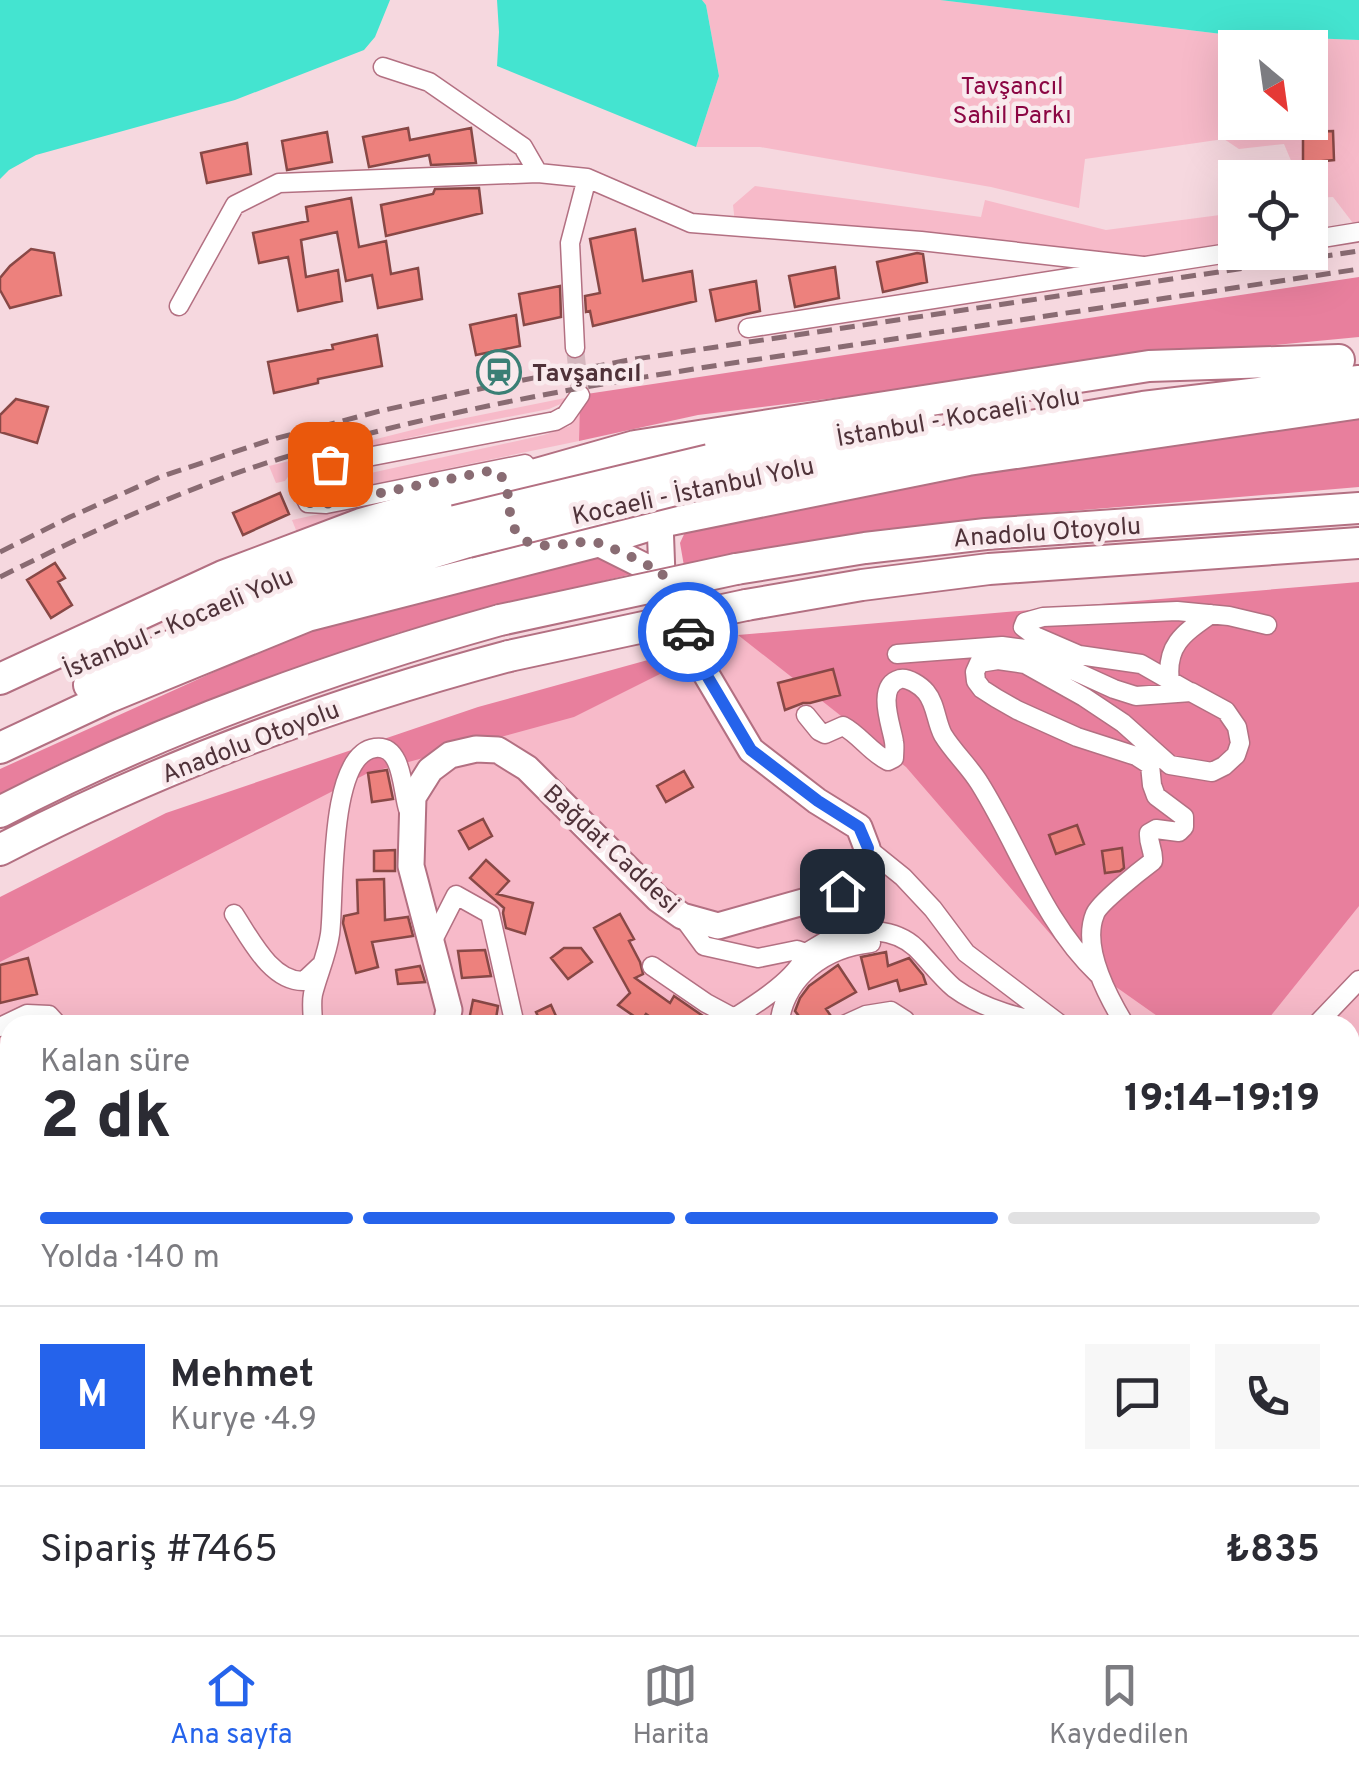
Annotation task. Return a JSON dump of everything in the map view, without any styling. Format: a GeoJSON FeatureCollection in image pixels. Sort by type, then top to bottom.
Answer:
{"type":"FeatureCollection","features":[{"type":"Feature","properties":{"kind":"highway"},"geometry":{"type":"LineString","coordinates":[[0,679],[240,569],[500,476],[635,446],[1150,366],[1352,366]]}},
{"type":"Feature","properties":{"kind":"highway","name":"İstanbul - Kocaeli Yolu"},"geometry":{"type":"LineString","coordinates":[[0,701],[182,614],[304,568],[712,470],[1142,383],[1352,366]]}},
{"type":"Feature","properties":{"kind":"highway"},"geometry":{"type":"LineString","coordinates":[[0,748],[108,697],[308,616],[660,522],[968,460],[1359,403]]}},
{"type":"Feature","properties":{"kind":"highway"},"geometry":{"type":"LineString","coordinates":[[635,446],[657,465],[663,501],[660,522]]}},
{"type":"Feature","properties":{"kind":"highway"},"geometry":{"type":"LineString","coordinates":[[500,476],[517,535],[530,544],[596,542]]}},
{"type":"Feature","properties":{"kind":"highway","name":"Anadolu Otoyolu"},"geometry":{"type":"LineString","coordinates":[[0,812],[188,725],[320,675],[500,620],[736,569],[865,548],[986,534],[1359,508]]}},
{"type":"Feature","properties":{"kind":"highway"},"geometry":{"type":"LineString","coordinates":[[0,727],[191,636],[461,532]]}},
{"type":"Feature","properties":{"kind":"highway","name":"Anadolu Otoyolu"},"geometry":{"type":"LineString","coordinates":[[0,850],[67,815],[210,754],[388,690],[509,656],[862,585],[988,569],[1359,542]]}},
{"type":"Feature","properties":{"kind":"main road"},"geometry":{"type":"LineString","coordinates":[[660,522],[662,574],[706,674],[751,750],[859,827],[868,848]]}},
{"type":"Feature","properties":{"kind":"main road"},"geometry":{"type":"LineString","coordinates":[[596,542],[662,574]]}},
{"type":"Feature","properties":{"kind":"main road","name":"Bağdat Caddesi"},"geometry":{"type":"LineString","coordinates":[[448,1015],[411,866],[413,797],[430,770],[450,755],[476,749],[498,750],[527,768],[658,898],[682,916],[718,926],[842,891],[863,874],[868,848]]}},
{"type":"Feature","properties":{"kind":"street"},"geometry":{"type":"LineString","coordinates":[[383,67],[429,82],[523,147],[538,173]]}},
{"type":"Feature","properties":{"kind":"street"},"geometry":{"type":"LineString","coordinates":[[178,306],[235,205],[279,183],[538,173],[588,178],[692,223],[1143,266]]}},
{"type":"Feature","properties":{"kind":"street"},"geometry":{"type":"LineString","coordinates":[[575,348],[570,244],[588,178]]}},
{"type":"Feature","properties":{"kind":"street"},"geometry":{"type":"LineString","coordinates":[[1328,237],[1359,232]]}},
{"type":"Feature","properties":{"kind":"street"},"geometry":{"type":"LineString","coordinates":[[748,328],[1218,255]]}},
{"type":"Feature","properties":{"kind":"street"},"geometry":{"type":"LineString","coordinates":[[500,476],[317,505],[308,503],[304,496],[305,482],[330,464],[555,421],[566,416],[580,396]]}},
{"type":"Feature","properties":{"kind":"street"},"geometry":{"type":"LineString","coordinates":[[1119,1015],[1098,974],[1092,940],[1093,916],[1152,861],[1154,852],[1148,833],[1156,829],[1179,832],[1184,817],[1156,796],[1150,765],[1136,756],[1078,737],[1016,710],[982,689],[975,672],[979,663],[998,660],[1025,664],[1123,723],[1170,765],[1212,772],[1236,755],[1240,743],[1238,727],[1226,711],[1141,664],[1079,656],[1023,627],[1025,622],[1043,617],[1177,611],[1267,624]]}},
{"type":"Feature","properties":{"kind":"street"},"geometry":{"type":"LineString","coordinates":[[1170,682],[1168,668],[1176,643],[1211,614]]}},
{"type":"Feature","properties":{"kind":"street"},"geometry":{"type":"LineString","coordinates":[[897,654],[1002,646],[1026,649],[1114,690],[1136,696],[1190,692]]}},
{"type":"Feature","properties":{"kind":"street"},"geometry":{"type":"LineString","coordinates":[[806,715],[820,732],[826,734],[843,726],[856,733],[888,761],[894,758],[895,744],[886,708],[887,692],[900,679],[925,690],[938,726],[979,782],[1055,921],[1098,974]]}},
{"type":"Feature","properties":{"kind":"street"},"geometry":{"type":"LineString","coordinates":[[313,1015],[312,998],[330,934],[339,807],[349,771],[360,754],[379,747],[396,758],[412,824]]}},
{"type":"Feature","properties":{"kind":"street"},"geometry":{"type":"LineString","coordinates":[[868,848],[904,877],[966,954],[1049,1015]]}},
{"type":"Feature","properties":{"kind":"street"},"geometry":{"type":"LineString","coordinates":[[432,942],[456,895],[490,914],[513,1015]]}},
{"type":"Feature","properties":{"kind":"street"},"geometry":{"type":"LineString","coordinates":[[234,914],[276,971],[292,982],[304,981],[324,962]]}},
{"type":"Feature","properties":{"kind":"street"},"geometry":{"type":"LineString","coordinates":[[682,916],[704,946],[758,958],[797,950],[806,953]]}},
{"type":"Feature","properties":{"kind":"street"},"geometry":{"type":"LineString","coordinates":[[745,1015],[803,963],[806,953],[835,937],[870,930],[912,944],[956,989],[1013,1015]]}},
{"type":"Feature","properties":{"kind":"street"},"geometry":{"type":"LineString","coordinates":[[781,1015],[791,991],[824,956],[855,944],[884,945]]}},
{"type":"Feature","properties":{"kind":"street"},"geometry":{"type":"LineString","coordinates":[[652,966],[725,1015]]}},
{"type":"Feature","properties":{"kind":"street"},"geometry":{"type":"LineString","coordinates":[[1326,1015],[1359,980]]}},
{"type":"Feature","properties":{"kind":"street"},"geometry":{"type":"LineString","coordinates":[[866,1015],[891,1011],[897,1015]]}},
{"type":"Feature","properties":{"kind":"street"},"geometry":{"type":"LineString","coordinates":[[25,1015],[50,1015]]}},
{"type":"Feature","properties":{"kind":"green space","name":"Tavşancıl Sahil Parkı"},"geometry":{"type":"Polygon","coordinates":[[[702,0],[940,0],[1218,34],[1218,140],[1085,159],[1079,208],[991,187],[760,147],[696,147],[719,76],[702,0]]]}},
{"type":"Feature","properties":{"kind":"green space","name":"Tavşancıl Sahil Parkı"},"geometry":{"type":"Polygon","coordinates":[[[1328,39],[1359,40],[1359,226],[1333,197],[1328,197],[1328,160],[1291,160],[1284,144],[1239,149],[1226,140],[1328,140],[1328,39]]]}},
{"type":"Feature","properties":{"kind":"green space"},"geometry":{"type":"Polygon","coordinates":[[[755,186],[981,217],[985,200],[1106,230],[1218,215],[1218,249],[1132,262],[735,223],[733,205],[755,186]]]}},
{"type":"Feature","properties":{"kind":"green space"},"geometry":{"type":"Polygon","coordinates":[[[580,395],[579,441],[339,491],[333,487],[334,481],[570,426],[579,396],[549,409],[313,460],[293,470],[285,481],[276,483],[269,466],[436,424],[580,395]]]}},
{"type":"Feature","properties":{"kind":"green space"},"geometry":{"type":"Polygon","coordinates":[[[447,486],[298,535],[292,520],[447,486]]]}},
{"type":"Feature","properties":{"kind":"green space"},"geometry":{"type":"Polygon","coordinates":[[[738,635],[874,661],[1359,861],[1359,1015],[0,1015],[0,928],[293,770],[538,715],[738,635]]]}},
{"type":"Feature","properties":{"kind":"shaded area"},"geometry":{"type":"Polygon","coordinates":[[[0,0],[390,0],[375,37],[364,50],[235,100],[36,155],[0,179],[0,0]]]}},
{"type":"Feature","properties":{"kind":"shaded area"},"geometry":{"type":"Polygon","coordinates":[[[497,0],[702,0],[719,76],[696,147],[497,66],[497,0]]]}},
{"type":"Feature","properties":{"kind":"shaded area"},"geometry":{"type":"Polygon","coordinates":[[[940,0],[1359,0],[1359,40],[1328,39],[1328,30],[1218,30],[1218,34],[940,0]]]}},
{"type":"Feature","properties":{"kind":"shaded area"},"geometry":{"type":"Polygon","coordinates":[[[1359,277],[1359,337],[1204,352],[698,415],[579,441],[580,395],[1359,277]]]}},
{"type":"Feature","properties":{"kind":"shaded area"},"geometry":{"type":"Polygon","coordinates":[[[1359,411],[1359,487],[975,519],[819,540],[684,566],[680,543],[686,530],[975,465],[1359,411]]]}},
{"type":"Feature","properties":{"kind":"shaded area"},"geometry":{"type":"Polygon","coordinates":[[[599,552],[645,571],[397,633],[151,724],[0,794],[0,769],[322,623],[599,552]]]}},
{"type":"Feature","properties":{"kind":"shaded area"},"geometry":{"type":"Polygon","coordinates":[[[1359,582],[1359,906],[1271,1015],[1156,1015],[1065,951],[906,767],[738,635],[1359,582]]]}},
{"type":"Feature","properties":{"kind":"shaded area"},"geometry":{"type":"Polygon","coordinates":[[[738,635],[574,717],[368,773],[0,962],[0,897],[166,813],[478,707],[738,635]]]}},
{"type":"Feature","properties":{"kind":"building"},"geometry":{"type":"Polygon","coordinates":[[[408,128],[410,140],[471,128],[476,163],[431,165],[429,155],[369,167],[363,137],[408,128]]]}},
{"type":"Feature","properties":{"kind":"building"},"geometry":{"type":"Polygon","coordinates":[[[1328,131],[1333,131],[1334,160],[1303,160],[1303,140],[1328,140],[1328,131]]]}},
{"type":"Feature","properties":{"kind":"building"},"geometry":{"type":"Polygon","coordinates":[[[327,132],[332,162],[287,170],[282,141],[327,132]]]}},
{"type":"Feature","properties":{"kind":"building"},"geometry":{"type":"Polygon","coordinates":[[[247,143],[251,174],[207,183],[201,153],[247,143]]]}},
{"type":"Feature","properties":{"kind":"building"},"geometry":{"type":"Polygon","coordinates":[[[479,188],[482,213],[386,236],[381,205],[433,194],[435,189],[479,188]]]}},
{"type":"Feature","properties":{"kind":"building"},"geometry":{"type":"Polygon","coordinates":[[[351,198],[359,247],[386,241],[391,274],[418,268],[422,299],[378,308],[372,275],[346,281],[337,232],[301,240],[306,277],[338,270],[342,301],[298,311],[288,257],[259,263],[253,233],[308,221],[306,207],[351,198]]]}},
{"type":"Feature","properties":{"kind":"building"},"geometry":{"type":"Polygon","coordinates":[[[635,229],[643,281],[692,271],[696,301],[593,326],[590,311],[586,312],[585,296],[600,293],[590,239],[635,229]]]}},
{"type":"Feature","properties":{"kind":"building"},"geometry":{"type":"Polygon","coordinates":[[[31,249],[54,253],[61,295],[10,308],[0,290],[0,278],[31,249]]]}},
{"type":"Feature","properties":{"kind":"building"},"geometry":{"type":"Polygon","coordinates":[[[923,254],[927,282],[883,292],[877,262],[923,254]]]}},
{"type":"Feature","properties":{"kind":"building"},"geometry":{"type":"Polygon","coordinates":[[[835,267],[839,298],[795,307],[789,276],[835,267]]]}},
{"type":"Feature","properties":{"kind":"building"},"geometry":{"type":"Polygon","coordinates":[[[756,281],[760,311],[716,321],[710,290],[756,281]]]}},
{"type":"Feature","properties":{"kind":"building"},"geometry":{"type":"Polygon","coordinates":[[[560,286],[561,317],[524,325],[519,294],[560,286]]]}},
{"type":"Feature","properties":{"kind":"building"},"geometry":{"type":"Polygon","coordinates":[[[516,315],[520,346],[476,355],[470,325],[516,315]]]}},
{"type":"Feature","properties":{"kind":"building"},"geometry":{"type":"Polygon","coordinates":[[[377,335],[382,366],[274,393],[268,362],[333,349],[332,345],[377,335]]]}},
{"type":"Feature","properties":{"kind":"building"},"geometry":{"type":"Polygon","coordinates":[[[16,399],[48,407],[37,443],[0,432],[0,415],[16,399]]]}},
{"type":"Feature","properties":{"kind":"building"},"geometry":{"type":"Polygon","coordinates":[[[280,493],[289,514],[243,535],[233,513],[280,493]]]}},
{"type":"Feature","properties":{"kind":"building"},"geometry":{"type":"Polygon","coordinates":[[[55,563],[65,578],[58,582],[72,605],[51,618],[27,580],[55,563]]]}},
{"type":"Feature","properties":{"kind":"building"},"geometry":{"type":"Polygon","coordinates":[[[833,669],[840,695],[785,710],[778,683],[833,669]]]}},
{"type":"Feature","properties":{"kind":"building"},"geometry":{"type":"Polygon","coordinates":[[[387,770],[393,799],[372,802],[368,773],[387,770]]]}},
{"type":"Feature","properties":{"kind":"building"},"geometry":{"type":"Polygon","coordinates":[[[684,771],[693,787],[666,802],[657,786],[684,771]]]}},
{"type":"Feature","properties":{"kind":"building"},"geometry":{"type":"Polygon","coordinates":[[[483,819],[492,836],[469,849],[459,831],[483,819]]]}},
{"type":"Feature","properties":{"kind":"building"},"geometry":{"type":"Polygon","coordinates":[[[1077,825],[1084,844],[1056,854],[1049,835],[1077,825]]]}},
{"type":"Feature","properties":{"kind":"building"},"geometry":{"type":"Polygon","coordinates":[[[1122,848],[1124,868],[1105,873],[1102,851],[1122,848]]]}},
{"type":"Feature","properties":{"kind":"building"},"geometry":{"type":"Polygon","coordinates":[[[395,850],[395,871],[374,871],[374,851],[395,850]]]}},
{"type":"Feature","properties":{"kind":"building"},"geometry":{"type":"Polygon","coordinates":[[[486,860],[509,881],[497,894],[533,903],[525,934],[506,928],[504,908],[470,878],[486,860]]]}},
{"type":"Feature","properties":{"kind":"building"},"geometry":{"type":"Polygon","coordinates":[[[384,879],[385,920],[408,917],[413,936],[372,942],[378,967],[356,973],[344,916],[358,913],[357,880],[384,879]]]}},
{"type":"Feature","properties":{"kind":"building"},"geometry":{"type":"Polygon","coordinates":[[[620,914],[634,939],[629,941],[643,974],[635,978],[670,1003],[674,996],[702,1015],[632,1015],[618,1005],[630,993],[594,928],[620,914]]]}},
{"type":"Feature","properties":{"kind":"building"},"geometry":{"type":"Polygon","coordinates":[[[564,948],[581,948],[592,962],[568,979],[551,958],[564,948]]]}},
{"type":"Feature","properties":{"kind":"building"},"geometry":{"type":"Polygon","coordinates":[[[485,950],[491,976],[462,978],[458,951],[485,950]]]}},
{"type":"Feature","properties":{"kind":"building"},"geometry":{"type":"Polygon","coordinates":[[[886,952],[888,966],[909,958],[926,984],[900,991],[897,980],[869,989],[861,957],[886,952]]]}},
{"type":"Feature","properties":{"kind":"building"},"geometry":{"type":"Polygon","coordinates":[[[28,958],[37,994],[0,1003],[0,965],[28,958]]]}},
{"type":"Feature","properties":{"kind":"building"},"geometry":{"type":"Polygon","coordinates":[[[838,965],[856,992],[826,1009],[830,1015],[798,1015],[795,1011],[809,986],[838,965]]]}},
{"type":"Feature","properties":{"kind":"building"},"geometry":{"type":"Polygon","coordinates":[[[420,966],[425,982],[398,984],[396,970],[420,966]]]}},
{"type":"Feature","properties":{"kind":"building"},"geometry":{"type":"Polygon","coordinates":[[[473,1000],[498,1006],[497,1015],[470,1015],[473,1000]]]}},
{"type":"Feature","properties":{"kind":"building"},"geometry":{"type":"Polygon","coordinates":[[[551,1005],[556,1015],[537,1015],[536,1012],[551,1005]]]}},
{"type":"Feature","properties":{"kind":"tunnel"},"geometry":{"type":"LineString","coordinates":[[575,348],[580,395]]}},
{"type":"Feature","properties":{"kind":"railway"},"geometry":{"type":"LineString","coordinates":[[0,552],[160,477],[270,440],[380,411],[629,360],[1359,251]]}},
{"type":"Feature","properties":{"kind":"railway"},"geometry":{"type":"LineString","coordinates":[[0,577],[207,484],[279,459],[414,422],[551,393],[689,370],[1359,269]]}},
{"type":"Feature","properties":{"kind":"way so far"},"geometry":{"type":"LineString","coordinates":[[330,464],[305,482],[308,503],[326,504],[494,470],[506,482],[506,498],[517,535],[530,544],[546,546],[596,542],[662,574],[688,632]]}},
{"type":"Feature","properties":{"kind":"place","name":"Tavşancıl"},"geometry":{"type":"Point","coordinates":[499,372]}},
{"type":"Feature","properties":{"kind":"route"},"geometry":{"type":"LineString","coordinates":[[688,632],[706,674],[751,750],[859,827],[868,848],[863,874],[842,891]]}}]}
